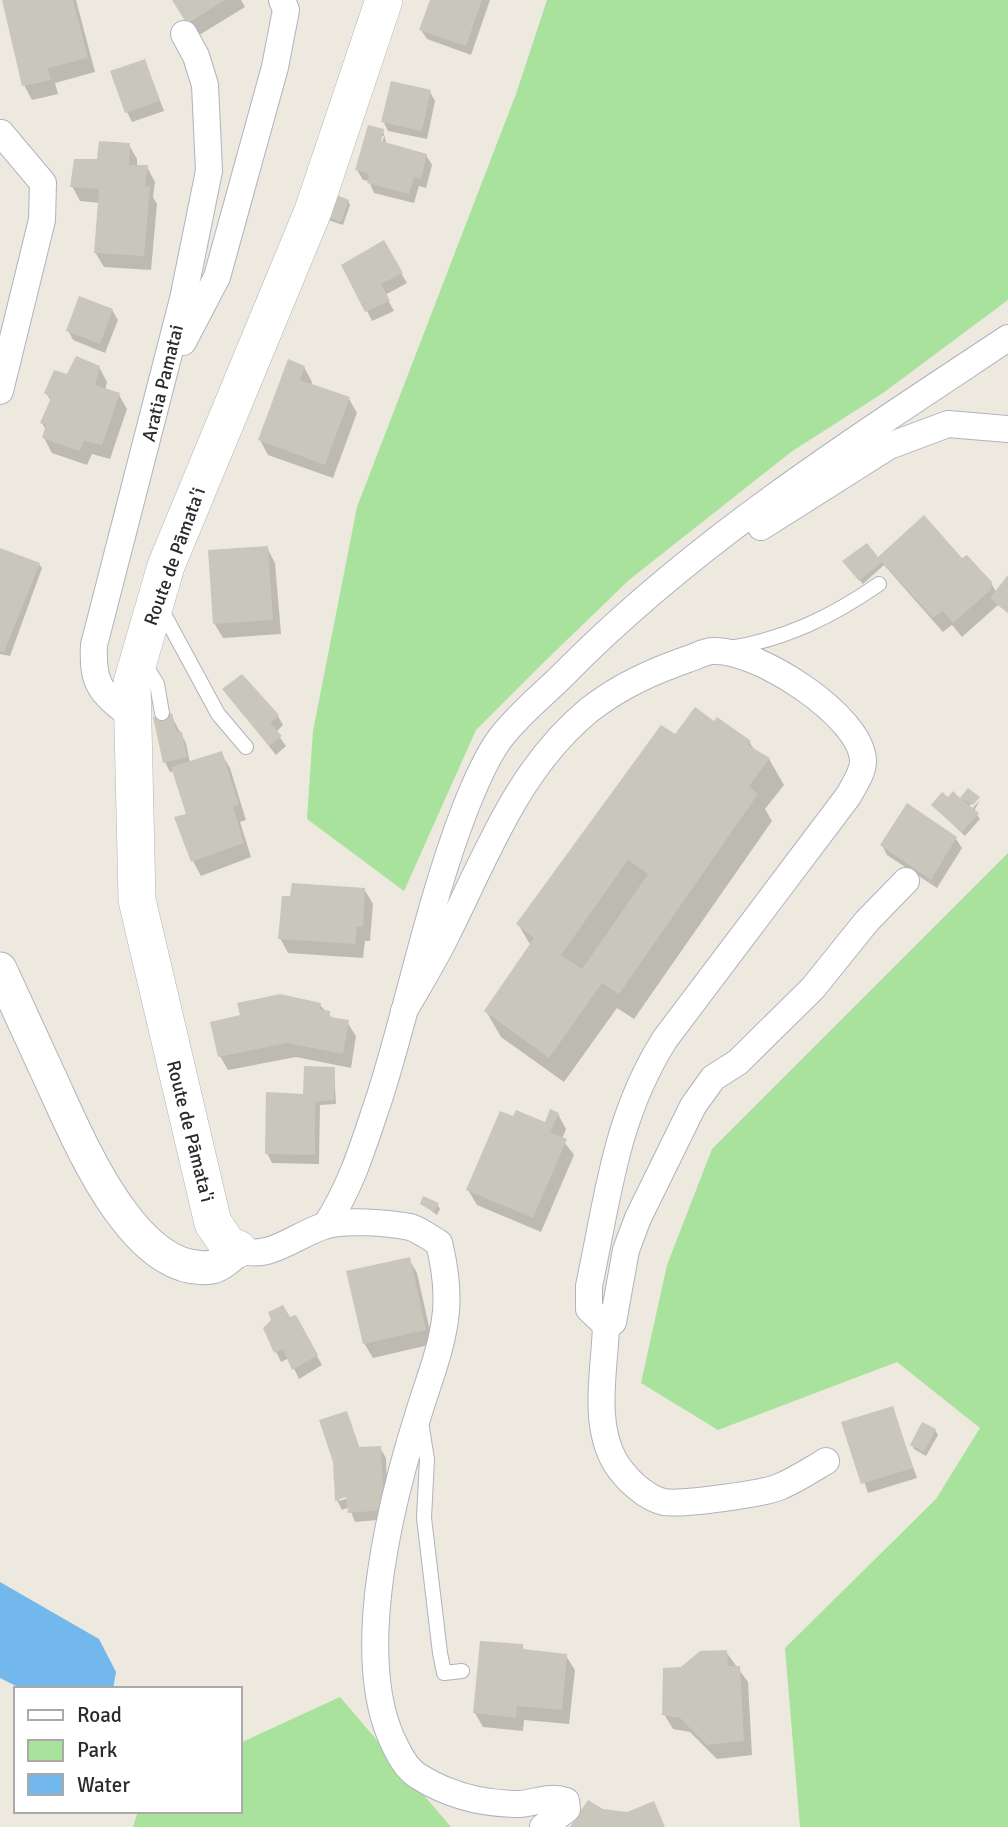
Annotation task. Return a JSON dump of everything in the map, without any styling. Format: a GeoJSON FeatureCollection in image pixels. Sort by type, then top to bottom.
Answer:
{"type":"FeatureCollection","features":[{"type":"Feature","properties":{"kind":"main road","name":"Route de Pāmata'i"},"geometry":{"type":"LineString","coordinates":[[238,1249],[228,1245],[213,1223],[138,900],[147,715],[132,683],[155,597],[313,211],[384,0]]}},
{"type":"Feature","properties":{"kind":"street"},"geometry":{"type":"LineString","coordinates":[[162,384],[217,277],[275,67],[286,10],[282,0]]}},
{"type":"Feature","properties":{"kind":"street","name":"Aratia Pamatai"},"geometry":{"type":"LineString","coordinates":[[147,715],[104,694],[93,673],[94,645],[183,299],[209,172],[205,85],[196,56],[184,34]]}},
{"type":"Feature","properties":{"kind":"street"},"geometry":{"type":"LineString","coordinates":[[0,391],[42,220],[43,183],[1,133]]}},
{"type":"Feature","properties":{"kind":"street"},"geometry":{"type":"LineString","coordinates":[[326,1225],[347,1191],[404,1012],[439,884],[466,807],[501,737],[593,645],[696,555],[830,457],[1008,338]]}},
{"type":"Feature","properties":{"kind":"street"},"geometry":{"type":"LineString","coordinates":[[593,645],[615,642],[758,529],[889,446],[948,424],[1008,429]]}},
{"type":"Feature","properties":{"kind":"street"},"geometry":{"type":"LineString","coordinates":[[404,1012],[448,932],[493,834],[528,777],[557,740],[590,710],[631,680],[712,651],[746,655],[775,668],[806,690],[853,736],[862,752],[863,764],[849,795],[665,1040],[643,1074],[616,1148],[589,1286],[589,1309],[606,1325]]}},
{"type":"Feature","properties":{"kind":"street"},"geometry":{"type":"LineString","coordinates":[[606,1325],[613,1322],[616,1312],[626,1250],[638,1218],[693,1106],[713,1078],[738,1062],[813,988],[867,921],[906,881]]}},
{"type":"Feature","properties":{"kind":"street"},"geometry":{"type":"LineString","coordinates":[[0,969],[94,1172],[125,1218],[160,1252],[186,1266],[214,1267],[238,1249],[251,1255],[269,1251],[326,1225],[376,1223],[413,1228],[439,1243],[447,1276],[446,1313],[437,1357],[394,1500],[381,1570],[376,1677],[385,1722],[399,1754],[415,1774],[450,1792],[474,1800],[521,1804],[555,1797],[566,1801],[567,1809],[543,1827]]}},
{"type":"Feature","properties":{"kind":"street"},"geometry":{"type":"LineString","coordinates":[[606,1325],[601,1382],[606,1431],[615,1461],[636,1488],[664,1502],[708,1499],[778,1488],[826,1461]]}},
{"type":"Feature","properties":{"kind":"lane"},"geometry":{"type":"LineString","coordinates":[[712,651],[787,635],[850,604],[879,584]]}},
{"type":"Feature","properties":{"kind":"lane"},"geometry":{"type":"LineString","coordinates":[[155,597],[218,714],[246,747]]}},
{"type":"Feature","properties":{"kind":"lane"},"geometry":{"type":"LineString","coordinates":[[419,1410],[427,1459],[424,1518],[440,1653],[444,1673],[462,1671]]}},
{"type":"Feature","properties":{"kind":"green space"},"geometry":{"type":"Polygon","coordinates":[[[547,0],[1008,0],[1008,300],[883,393],[791,452],[629,580],[542,664],[476,730],[404,891],[307,819],[313,731],[357,507],[516,94],[547,0]]]}},
{"type":"Feature","properties":{"kind":"green space"},"geometry":{"type":"Polygon","coordinates":[[[1008,853],[1008,1827],[800,1827],[785,1648],[936,1499],[980,1428],[897,1362],[718,1430],[641,1383],[667,1265],[712,1149],[1008,853]]]}},
{"type":"Feature","properties":{"kind":"green space"},"geometry":{"type":"Polygon","coordinates":[[[340,1697],[451,1827],[133,1827],[137,1813],[242,1813],[242,1742],[340,1697]]]}},
{"type":"Feature","properties":{"kind":"water"},"geometry":{"type":"Polygon","coordinates":[[[0,1582],[99,1639],[116,1672],[113,1687],[18,1687],[0,1678],[0,1582]]]}},
{"type":"Feature","properties":{"kind":"building"},"geometry":{"type":"Polygon","coordinates":[[[2,0],[73,0],[88,58],[48,68],[51,80],[22,86],[2,0]]]}},
{"type":"Feature","properties":{"kind":"building"},"geometry":{"type":"Polygon","coordinates":[[[172,0],[225,0],[187,24],[172,0]]]}},
{"type":"Feature","properties":{"kind":"building"},"geometry":{"type":"Polygon","coordinates":[[[430,0],[482,0],[466,46],[419,30],[430,0]]]}},
{"type":"Feature","properties":{"kind":"building"},"geometry":{"type":"Polygon","coordinates":[[[145,59],[160,101],[125,113],[110,71],[145,59]]]}},
{"type":"Feature","properties":{"kind":"building"},"geometry":{"type":"Polygon","coordinates":[[[391,81],[431,90],[422,131],[381,122],[391,81]]]}},
{"type":"Feature","properties":{"kind":"building"},"geometry":{"type":"Polygon","coordinates":[[[368,125],[384,129],[381,141],[427,154],[421,179],[414,177],[409,194],[367,183],[369,174],[355,170],[368,125]]]}},
{"type":"Feature","properties":{"kind":"building"},"geometry":{"type":"Polygon","coordinates":[[[99,141],[130,143],[129,165],[148,165],[145,186],[150,187],[144,256],[94,253],[99,189],[70,187],[74,159],[97,159],[99,141]]]}},
{"type":"Feature","properties":{"kind":"building"},"geometry":{"type":"Polygon","coordinates":[[[332,193],[349,200],[341,222],[324,216],[332,193]]]}},
{"type":"Feature","properties":{"kind":"building"},"geometry":{"type":"Polygon","coordinates":[[[384,240],[403,273],[381,284],[390,301],[365,312],[341,265],[384,240]]]}},
{"type":"Feature","properties":{"kind":"building"},"geometry":{"type":"Polygon","coordinates":[[[79,296],[113,309],[100,344],[66,331],[79,296]]]}},
{"type":"Feature","properties":{"kind":"building"},"geometry":{"type":"Polygon","coordinates":[[[76,356],[100,366],[95,385],[120,393],[102,445],[84,441],[79,451],[42,438],[46,425],[40,423],[51,398],[44,393],[54,370],[67,374],[76,356]]]}},
{"type":"Feature","properties":{"kind":"building"},"geometry":{"type":"Polygon","coordinates":[[[288,359],[305,366],[300,380],[350,397],[325,465],[258,440],[288,359]]]}},
{"type":"Feature","properties":{"kind":"building"},"geometry":{"type":"Polygon","coordinates":[[[924,515],[962,558],[967,555],[992,582],[991,590],[953,623],[943,611],[933,618],[882,562],[859,581],[842,561],[867,543],[878,557],[924,515]]]}},
{"type":"Feature","properties":{"kind":"building"},"geometry":{"type":"Polygon","coordinates":[[[268,546],[273,620],[213,624],[208,550],[268,546]]]}},
{"type":"Feature","properties":{"kind":"building"},"geometry":{"type":"Polygon","coordinates":[[[0,548],[40,563],[4,652],[0,651],[0,548]]]}},
{"type":"Feature","properties":{"kind":"building"},"geometry":{"type":"Polygon","coordinates":[[[1008,575],[1008,613],[990,598],[1008,575]]]}},
{"type":"Feature","properties":{"kind":"building"},"geometry":{"type":"Polygon","coordinates":[[[242,674],[279,715],[270,723],[282,736],[269,746],[222,689],[242,674]]]}},
{"type":"Feature","properties":{"kind":"building"},"geometry":{"type":"Polygon","coordinates":[[[695,707],[714,721],[717,717],[751,741],[748,745],[770,758],[749,786],[758,794],[619,994],[602,983],[549,1058],[484,1011],[534,938],[516,924],[661,725],[675,734],[695,707]],[[628,860],[561,955],[582,969],[648,874],[628,860]]]}},
{"type":"Feature","properties":{"kind":"building"},"geometry":{"type":"Polygon","coordinates":[[[172,713],[176,731],[182,732],[187,757],[163,763],[153,717],[172,713]]]}},
{"type":"Feature","properties":{"kind":"building"},"geometry":{"type":"Polygon","coordinates":[[[222,751],[239,805],[233,807],[244,843],[191,862],[174,817],[186,814],[171,767],[222,751]]]}},
{"type":"Feature","properties":{"kind":"building"},"geometry":{"type":"Polygon","coordinates":[[[968,788],[980,797],[973,805],[960,798],[968,788]]]}},
{"type":"Feature","properties":{"kind":"building"},"geometry":{"type":"Polygon","coordinates":[[[953,791],[979,813],[962,832],[931,805],[942,792],[948,797],[953,791]]]}},
{"type":"Feature","properties":{"kind":"building"},"geometry":{"type":"Polygon","coordinates":[[[907,803],[957,837],[931,880],[880,845],[907,803]]]}},
{"type":"Feature","properties":{"kind":"building"},"geometry":{"type":"Polygon","coordinates":[[[292,883],[365,888],[363,927],[357,927],[355,944],[278,939],[282,896],[290,896],[292,883]]]}},
{"type":"Feature","properties":{"kind":"building"},"geometry":{"type":"Polygon","coordinates":[[[280,994],[321,1003],[319,1009],[330,1011],[330,1017],[349,1020],[343,1054],[287,1043],[218,1057],[210,1022],[240,1015],[237,1003],[280,994]]]}},
{"type":"Feature","properties":{"kind":"building"},"geometry":{"type":"Polygon","coordinates":[[[304,1066],[335,1067],[334,1100],[315,1102],[315,1155],[265,1154],[266,1092],[303,1094],[304,1066]]]}},
{"type":"Feature","properties":{"kind":"building"},"geometry":{"type":"Polygon","coordinates":[[[550,1109],[559,1113],[550,1132],[567,1139],[533,1218],[466,1190],[500,1111],[513,1116],[516,1110],[545,1122],[550,1109]]]}},
{"type":"Feature","properties":{"kind":"building"},"geometry":{"type":"Polygon","coordinates":[[[423,1196],[439,1203],[434,1212],[420,1204],[423,1196]]]}},
{"type":"Feature","properties":{"kind":"building"},"geometry":{"type":"Polygon","coordinates":[[[410,1257],[426,1330],[363,1344],[346,1271],[410,1257]]]}},
{"type":"Feature","properties":{"kind":"building"},"geometry":{"type":"Polygon","coordinates":[[[283,1305],[290,1317],[296,1315],[318,1355],[292,1370],[283,1349],[274,1353],[263,1328],[271,1320],[268,1312],[283,1305]]]}},
{"type":"Feature","properties":{"kind":"building"},"geometry":{"type":"Polygon","coordinates":[[[893,1406],[913,1468],[861,1484],[841,1422],[893,1406]]]}},
{"type":"Feature","properties":{"kind":"building"},"geometry":{"type":"Polygon","coordinates":[[[347,1411],[359,1447],[381,1446],[384,1510],[348,1513],[346,1497],[335,1501],[333,1462],[319,1420],[347,1411]]]}},
{"type":"Feature","properties":{"kind":"building"},"geometry":{"type":"Polygon","coordinates":[[[922,1422],[936,1429],[924,1452],[910,1445],[922,1422]]]}},
{"type":"Feature","properties":{"kind":"building"},"geometry":{"type":"Polygon","coordinates":[[[480,1641],[523,1644],[523,1649],[567,1654],[562,1710],[517,1706],[516,1718],[473,1713],[480,1641]]]}},
{"type":"Feature","properties":{"kind":"building"},"geometry":{"type":"Polygon","coordinates":[[[727,1650],[728,1666],[740,1666],[744,1741],[707,1745],[680,1718],[662,1715],[663,1668],[681,1667],[700,1651],[727,1650]]]}},
{"type":"Feature","properties":{"kind":"building"},"geometry":{"type":"Polygon","coordinates":[[[588,1800],[603,1809],[627,1812],[654,1801],[665,1827],[570,1827],[588,1800]]]}}]}
